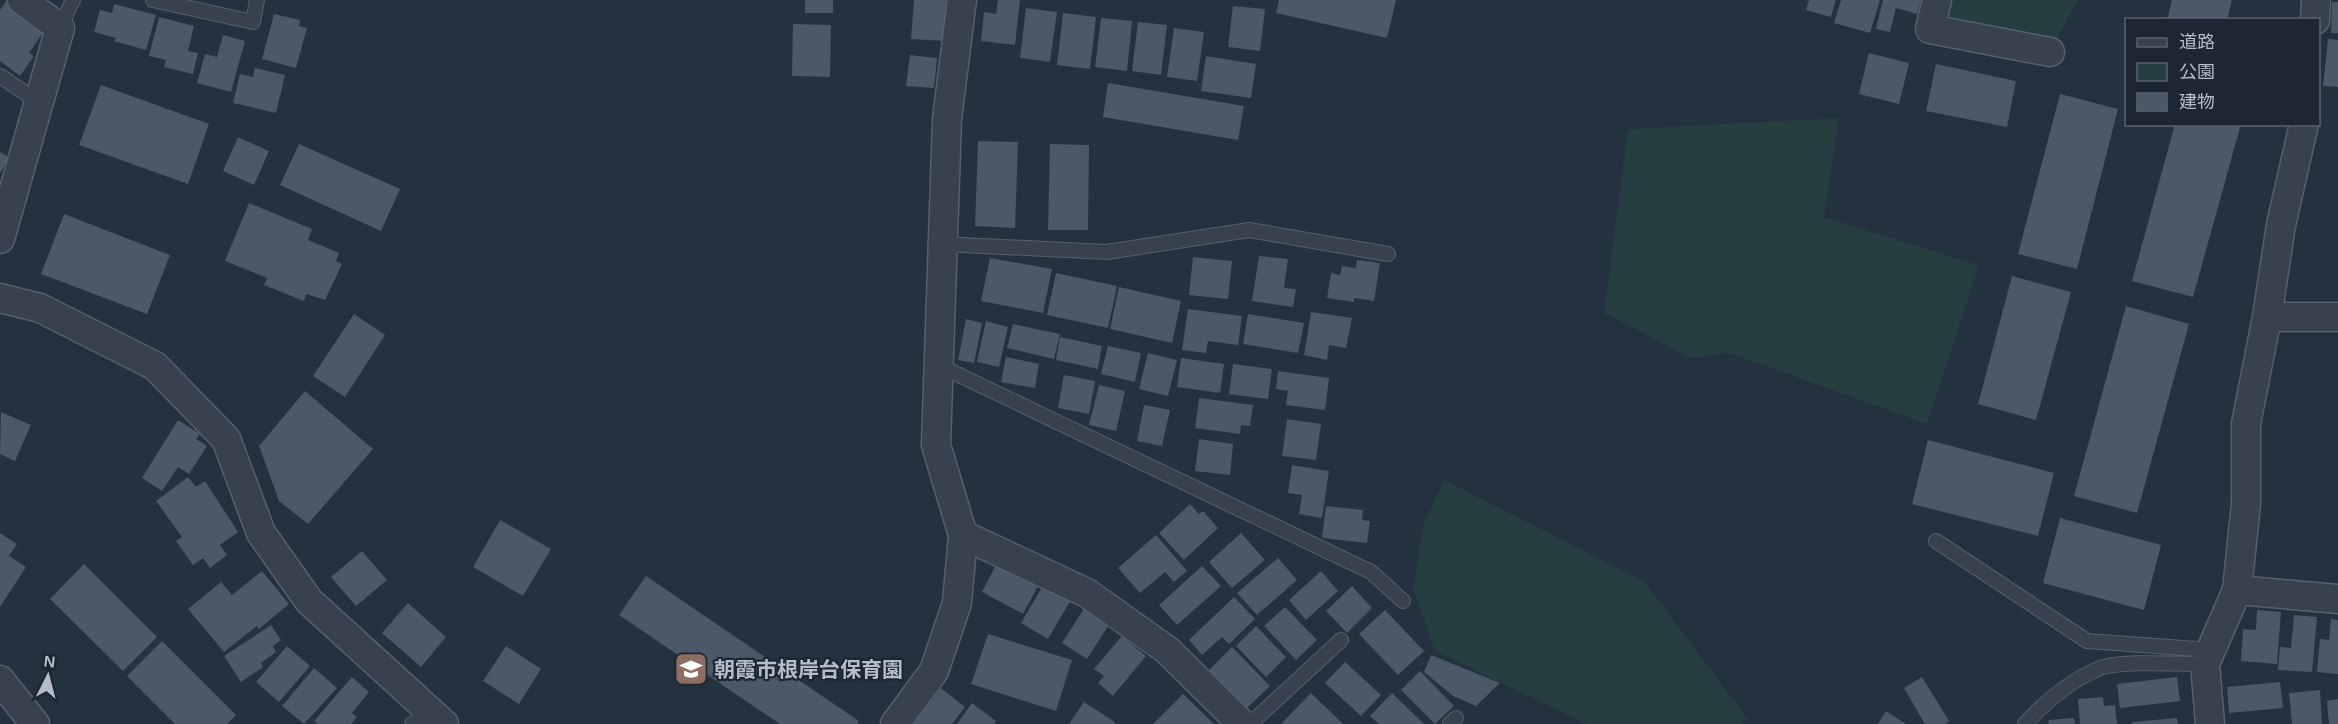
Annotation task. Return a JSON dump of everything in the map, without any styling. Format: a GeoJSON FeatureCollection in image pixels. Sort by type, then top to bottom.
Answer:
{"type":"FeatureCollection","features":[{"type":"Feature","properties":{"kind":"street"},"geometry":{"type":"LineString","coordinates":[[0,239],[60,28],[22,0]]}},
{"type":"Feature","properties":{"kind":"street"},"geometry":{"type":"LineString","coordinates":[[895,724],[934,671],[957,603],[963,535],[936,446],[947,119],[962,0]]}},
{"type":"Feature","properties":{"kind":"street"},"geometry":{"type":"LineString","coordinates":[[1937,0],[1930,29],[2050,52]]}},
{"type":"Feature","properties":{"kind":"street"},"geometry":{"type":"LineString","coordinates":[[2315,18],[2316,0]]}},
{"type":"Feature","properties":{"kind":"street"},"geometry":{"type":"LineString","coordinates":[[2210,724],[2208,657],[2237,590],[2246,504],[2246,424],[2267,317],[2281,225],[2304,126]]}},
{"type":"Feature","properties":{"kind":"street"},"geometry":{"type":"LineString","coordinates":[[0,298],[40,308],[155,366],[225,439],[261,533],[309,601],[429,720]]}},
{"type":"Feature","properties":{"kind":"street"},"geometry":{"type":"LineString","coordinates":[[2267,317],[2338,317]]}},
{"type":"Feature","properties":{"kind":"street"},"geometry":{"type":"LineString","coordinates":[[963,535],[1087,593],[1167,650],[1242,724]]}},
{"type":"Feature","properties":{"kind":"street"},"geometry":{"type":"LineString","coordinates":[[2237,590],[2338,599]]}},
{"type":"Feature","properties":{"kind":"street"},"geometry":{"type":"LineString","coordinates":[[0,680],[35,724]]}},
{"type":"Feature","properties":{"kind":"lane"},"geometry":{"type":"LineString","coordinates":[[60,28],[73,0]]}},
{"type":"Feature","properties":{"kind":"lane"},"geometry":{"type":"LineString","coordinates":[[153,0],[253,22],[257,0]]}},
{"type":"Feature","properties":{"kind":"lane"},"geometry":{"type":"LineString","coordinates":[[0,76],[40,103]]}},
{"type":"Feature","properties":{"kind":"lane"},"geometry":{"type":"LineString","coordinates":[[941,244],[1107,252],[1249,230],[1388,254]]}},
{"type":"Feature","properties":{"kind":"lane"},"geometry":{"type":"LineString","coordinates":[[938,365],[1371,572],[1403,601]]}},
{"type":"Feature","properties":{"kind":"lane"},"geometry":{"type":"LineString","coordinates":[[1936,541],[2087,641],[2208,657]]}},
{"type":"Feature","properties":{"kind":"lane"},"geometry":{"type":"LineString","coordinates":[[1250,724],[1341,640]]}},
{"type":"Feature","properties":{"kind":"lane"},"geometry":{"type":"LineString","coordinates":[[2025,724],[2047,700],[2100,668],[2208,657]]}},
{"type":"Feature","properties":{"kind":"green space"},"geometry":{"type":"Polygon","coordinates":[[[1937,0],[2078,0],[2050,52],[1930,29],[1937,0]]]}},
{"type":"Feature","properties":{"kind":"green space"},"geometry":{"type":"Polygon","coordinates":[[[1839,118],[1824,217],[1979,265],[1927,424],[1729,353],[1690,358],[1604,313],[1628,129],[1839,118]]]}},
{"type":"Feature","properties":{"kind":"green space"},"geometry":{"type":"Polygon","coordinates":[[[1444,480],[1645,582],[1748,719],[1740,724],[1586,724],[1435,651],[1413,588],[1423,526],[1444,480]]]}},
{"type":"Feature","properties":{"kind":"building"},"geometry":{"type":"Polygon","coordinates":[[[7,0],[13,0],[44,31],[29,53],[34,56],[20,76],[0,61],[0,10],[7,0]]]}},
{"type":"Feature","properties":{"kind":"building"},"geometry":{"type":"Polygon","coordinates":[[[805,0],[833,0],[833,13],[805,13],[805,0]]]}},
{"type":"Feature","properties":{"kind":"building"},"geometry":{"type":"Polygon","coordinates":[[[914,0],[947,0],[944,41],[911,39],[914,0]]]}},
{"type":"Feature","properties":{"kind":"building"},"geometry":{"type":"Polygon","coordinates":[[[998,0],[1020,0],[1015,45],[981,41],[984,12],[996,14],[998,0]]]}},
{"type":"Feature","properties":{"kind":"building"},"geometry":{"type":"Polygon","coordinates":[[[1279,0],[1396,0],[1387,38],[1276,13],[1279,0]]]}},
{"type":"Feature","properties":{"kind":"building"},"geometry":{"type":"Polygon","coordinates":[[[1809,0],[1836,0],[1831,17],[1806,10],[1809,0]]]}},
{"type":"Feature","properties":{"kind":"building"},"geometry":{"type":"Polygon","coordinates":[[[1841,0],[1880,0],[1870,33],[1834,23],[1841,0]]]}},
{"type":"Feature","properties":{"kind":"building"},"geometry":{"type":"Polygon","coordinates":[[[1883,0],[1921,0],[1917,14],[1896,8],[1890,32],[1876,29],[1883,0]]]}},
{"type":"Feature","properties":{"kind":"building"},"geometry":{"type":"Polygon","coordinates":[[[2172,0],[2232,0],[2228,18],[2168,18],[2172,0]]]}},
{"type":"Feature","properties":{"kind":"building"},"geometry":{"type":"Polygon","coordinates":[[[2332,2],[2338,2],[2338,33],[2331,33],[2332,2]]]}},
{"type":"Feature","properties":{"kind":"building"},"geometry":{"type":"Polygon","coordinates":[[[114,4],[156,15],[146,50],[114,41],[116,38],[94,32],[100,10],[112,13],[114,4]]]}},
{"type":"Feature","properties":{"kind":"building"},"geometry":{"type":"Polygon","coordinates":[[[1233,6],[1265,9],[1260,51],[1228,47],[1233,6]]]}},
{"type":"Feature","properties":{"kind":"building"},"geometry":{"type":"Polygon","coordinates":[[[1026,8],[1057,12],[1050,62],[1020,58],[1026,8]]]}},
{"type":"Feature","properties":{"kind":"building"},"geometry":{"type":"Polygon","coordinates":[[[1063,13],[1096,17],[1090,69],[1057,65],[1063,13]]]}},
{"type":"Feature","properties":{"kind":"building"},"geometry":{"type":"Polygon","coordinates":[[[274,14],[300,20],[299,26],[307,28],[296,68],[262,59],[274,14]]]}},
{"type":"Feature","properties":{"kind":"building"},"geometry":{"type":"Polygon","coordinates":[[[159,17],[194,26],[188,51],[198,53],[193,74],[164,67],[166,60],[149,56],[159,17]]]}},
{"type":"Feature","properties":{"kind":"building"},"geometry":{"type":"Polygon","coordinates":[[[1101,18],[1132,21],[1127,71],[1095,67],[1101,18]]]}},
{"type":"Feature","properties":{"kind":"building"},"geometry":{"type":"Polygon","coordinates":[[[1138,22],[1167,25],[1161,75],[1132,71],[1138,22]]]}},
{"type":"Feature","properties":{"kind":"building"},"geometry":{"type":"Polygon","coordinates":[[[793,24],[831,25],[830,77],[792,76],[793,24]]]}},
{"type":"Feature","properties":{"kind":"building"},"geometry":{"type":"Polygon","coordinates":[[[1174,28],[1204,32],[1197,81],[1167,77],[1174,28]]]}},
{"type":"Feature","properties":{"kind":"building"},"geometry":{"type":"Polygon","coordinates":[[[223,35],[245,41],[231,92],[197,83],[205,54],[217,57],[223,35]]]}},
{"type":"Feature","properties":{"kind":"building"},"geometry":{"type":"Polygon","coordinates":[[[2328,39],[2338,40],[2338,87],[2323,86],[2328,39]]]}},
{"type":"Feature","properties":{"kind":"building"},"geometry":{"type":"Polygon","coordinates":[[[1869,53],[1909,63],[1899,104],[1859,94],[1869,53]]]}},
{"type":"Feature","properties":{"kind":"building"},"geometry":{"type":"Polygon","coordinates":[[[910,55],[937,58],[934,88],[906,86],[910,55]]]}},
{"type":"Feature","properties":{"kind":"building"},"geometry":{"type":"Polygon","coordinates":[[[1206,56],[1256,64],[1251,98],[1201,91],[1206,56]]]}},
{"type":"Feature","properties":{"kind":"building"},"geometry":{"type":"Polygon","coordinates":[[[1936,64],[2016,81],[2007,127],[1926,111],[1936,64]]]}},
{"type":"Feature","properties":{"kind":"building"},"geometry":{"type":"Polygon","coordinates":[[[255,68],[285,75],[276,113],[233,103],[240,74],[253,77],[255,68]]]}},
{"type":"Feature","properties":{"kind":"building"},"geometry":{"type":"Polygon","coordinates":[[[1108,83],[1244,106],[1238,140],[1103,117],[1108,83]]]}},
{"type":"Feature","properties":{"kind":"building"},"geometry":{"type":"Polygon","coordinates":[[[101,85],[209,124],[188,184],[79,145],[101,85]]]}},
{"type":"Feature","properties":{"kind":"building"},"geometry":{"type":"Polygon","coordinates":[[[2060,94],[2118,109],[2077,269],[2018,254],[2060,94]]]}},
{"type":"Feature","properties":{"kind":"building"},"geometry":{"type":"Polygon","coordinates":[[[2174,126],[2240,126],[2193,297],[2132,281],[2174,126]]]}},
{"type":"Feature","properties":{"kind":"building"},"geometry":{"type":"Polygon","coordinates":[[[238,137],[269,151],[254,185],[223,171],[238,137]]]}},
{"type":"Feature","properties":{"kind":"building"},"geometry":{"type":"Polygon","coordinates":[[[978,141],[1018,142],[1015,228],[975,226],[978,141]]]}},
{"type":"Feature","properties":{"kind":"building"},"geometry":{"type":"Polygon","coordinates":[[[299,144],[400,189],[381,231],[280,185],[299,144]]]}},
{"type":"Feature","properties":{"kind":"building"},"geometry":{"type":"Polygon","coordinates":[[[1050,144],[1089,145],[1088,230],[1048,230],[1050,144]]]}},
{"type":"Feature","properties":{"kind":"building"},"geometry":{"type":"Polygon","coordinates":[[[0,152],[10,158],[0,173],[0,152]]]}},
{"type":"Feature","properties":{"kind":"building"},"geometry":{"type":"Polygon","coordinates":[[[249,203],[312,229],[308,240],[339,253],[336,261],[342,264],[325,300],[306,294],[304,301],[264,285],[267,278],[225,261],[249,203]]]}},
{"type":"Feature","properties":{"kind":"building"},"geometry":{"type":"Polygon","coordinates":[[[64,214],[170,255],[147,314],[41,274],[64,214]]]}},
{"type":"Feature","properties":{"kind":"building"},"geometry":{"type":"Polygon","coordinates":[[[1259,256],[1288,259],[1284,288],[1296,289],[1293,307],[1252,301],[1259,256]]]}},
{"type":"Feature","properties":{"kind":"building"},"geometry":{"type":"Polygon","coordinates":[[[1193,257],[1232,261],[1228,299],[1189,295],[1193,257]]]}},
{"type":"Feature","properties":{"kind":"building"},"geometry":{"type":"Polygon","coordinates":[[[990,258],[1052,269],[1043,313],[981,301],[990,258]]]}},
{"type":"Feature","properties":{"kind":"building"},"geometry":{"type":"Polygon","coordinates":[[[1357,260],[1380,263],[1374,301],[1354,298],[1354,302],[1327,298],[1331,273],[1340,275],[1342,266],[1356,268],[1357,260]]]}},
{"type":"Feature","properties":{"kind":"building"},"geometry":{"type":"Polygon","coordinates":[[[1056,273],[1117,286],[1108,328],[1047,315],[1056,273]]]}},
{"type":"Feature","properties":{"kind":"building"},"geometry":{"type":"Polygon","coordinates":[[[2012,276],[2071,292],[2036,420],[1978,404],[2012,276]]]}},
{"type":"Feature","properties":{"kind":"building"},"geometry":{"type":"Polygon","coordinates":[[[1119,287],[1181,301],[1172,343],[1110,329],[1119,287]]]}},
{"type":"Feature","properties":{"kind":"building"},"geometry":{"type":"Polygon","coordinates":[[[2126,306],[2189,324],[2137,513],[2074,496],[2126,306]]]}},
{"type":"Feature","properties":{"kind":"building"},"geometry":{"type":"Polygon","coordinates":[[[1188,309],[1242,316],[1238,345],[1208,341],[1206,353],[1182,350],[1188,309]]]}},
{"type":"Feature","properties":{"kind":"building"},"geometry":{"type":"Polygon","coordinates":[[[1311,312],[1352,318],[1346,348],[1329,345],[1327,360],[1304,355],[1311,312]]]}},
{"type":"Feature","properties":{"kind":"building"},"geometry":{"type":"Polygon","coordinates":[[[354,314],[385,335],[345,397],[313,376],[354,314]]]}},
{"type":"Feature","properties":{"kind":"building"},"geometry":{"type":"Polygon","coordinates":[[[1248,314],[1304,323],[1298,353],[1243,344],[1248,314]]]}},
{"type":"Feature","properties":{"kind":"building"},"geometry":{"type":"Polygon","coordinates":[[[966,319],[982,323],[974,363],[958,360],[966,319]]]}},
{"type":"Feature","properties":{"kind":"building"},"geometry":{"type":"Polygon","coordinates":[[[986,321],[1008,327],[999,367],[977,362],[986,321]]]}},
{"type":"Feature","properties":{"kind":"building"},"geometry":{"type":"Polygon","coordinates":[[[1013,324],[1060,334],[1054,359],[1007,348],[1013,324]]]}},
{"type":"Feature","properties":{"kind":"building"},"geometry":{"type":"Polygon","coordinates":[[[1060,337],[1102,346],[1098,369],[1056,360],[1060,337]]]}},
{"type":"Feature","properties":{"kind":"building"},"geometry":{"type":"Polygon","coordinates":[[[1108,346],[1141,353],[1135,382],[1101,374],[1108,346]]]}},
{"type":"Feature","properties":{"kind":"building"},"geometry":{"type":"Polygon","coordinates":[[[1148,353],[1177,360],[1168,396],[1139,389],[1148,353]]]}},
{"type":"Feature","properties":{"kind":"building"},"geometry":{"type":"Polygon","coordinates":[[[1006,357],[1039,364],[1035,388],[1001,382],[1006,357]]]}},
{"type":"Feature","properties":{"kind":"building"},"geometry":{"type":"Polygon","coordinates":[[[1181,358],[1224,364],[1220,393],[1177,387],[1181,358]]]}},
{"type":"Feature","properties":{"kind":"building"},"geometry":{"type":"Polygon","coordinates":[[[1233,364],[1272,369],[1268,399],[1229,394],[1233,364]]]}},
{"type":"Feature","properties":{"kind":"building"},"geometry":{"type":"Polygon","coordinates":[[[1278,371],[1329,378],[1325,410],[1286,405],[1288,391],[1276,389],[1278,371]]]}},
{"type":"Feature","properties":{"kind":"building"},"geometry":{"type":"Polygon","coordinates":[[[1064,375],[1095,381],[1089,414],[1058,408],[1064,375]]]}},
{"type":"Feature","properties":{"kind":"building"},"geometry":{"type":"Polygon","coordinates":[[[1099,385],[1125,391],[1116,431],[1089,425],[1099,385]]]}},
{"type":"Feature","properties":{"kind":"building"},"geometry":{"type":"Polygon","coordinates":[[[305,391],[373,449],[308,524],[279,501],[259,446],[305,391]]]}},
{"type":"Feature","properties":{"kind":"building"},"geometry":{"type":"Polygon","coordinates":[[[1199,398],[1253,405],[1250,426],[1241,425],[1240,434],[1195,428],[1199,398]]]}},
{"type":"Feature","properties":{"kind":"building"},"geometry":{"type":"Polygon","coordinates":[[[1144,405],[1170,410],[1162,446],[1137,441],[1144,405]]]}},
{"type":"Feature","properties":{"kind":"building"},"geometry":{"type":"Polygon","coordinates":[[[1,412],[31,425],[15,461],[0,454],[1,412]]]}},
{"type":"Feature","properties":{"kind":"building"},"geometry":{"type":"Polygon","coordinates":[[[1287,419],[1321,424],[1316,460],[1282,456],[1287,419]]]}},
{"type":"Feature","properties":{"kind":"building"},"geometry":{"type":"Polygon","coordinates":[[[178,420],[200,434],[196,439],[207,446],[189,474],[178,467],[162,491],[142,478],[178,420]]]}},
{"type":"Feature","properties":{"kind":"building"},"geometry":{"type":"Polygon","coordinates":[[[1199,439],[1233,444],[1230,475],[1195,471],[1199,439]]]}},
{"type":"Feature","properties":{"kind":"building"},"geometry":{"type":"Polygon","coordinates":[[[1928,440],[2054,473],[2038,536],[1912,504],[1928,440]]]}},
{"type":"Feature","properties":{"kind":"building"},"geometry":{"type":"Polygon","coordinates":[[[1292,465],[1329,471],[1322,518],[1299,514],[1302,495],[1288,493],[1292,465]]]}},
{"type":"Feature","properties":{"kind":"building"},"geometry":{"type":"Polygon","coordinates":[[[188,477],[196,487],[205,481],[238,532],[220,545],[227,555],[210,568],[203,558],[193,565],[176,541],[182,537],[156,501],[188,477]]]}},
{"type":"Feature","properties":{"kind":"building"},"geometry":{"type":"Polygon","coordinates":[[[1190,504],[1199,514],[1203,511],[1218,528],[1184,560],[1159,533],[1190,504]]]}},
{"type":"Feature","properties":{"kind":"building"},"geometry":{"type":"Polygon","coordinates":[[[1326,506],[1363,510],[1362,520],[1370,521],[1367,543],[1322,538],[1326,506]]]}},
{"type":"Feature","properties":{"kind":"building"},"geometry":{"type":"Polygon","coordinates":[[[2060,518],[2161,545],[2144,610],[2043,583],[2060,518]]]}},
{"type":"Feature","properties":{"kind":"building"},"geometry":{"type":"Polygon","coordinates":[[[500,520],[551,549],[523,596],[473,567],[500,520]]]}},
{"type":"Feature","properties":{"kind":"building"},"geometry":{"type":"Polygon","coordinates":[[[0,533],[17,544],[9,556],[26,567],[0,607],[0,533]]]}},
{"type":"Feature","properties":{"kind":"building"},"geometry":{"type":"Polygon","coordinates":[[[1241,533],[1265,560],[1232,588],[1209,562],[1241,533]]]}},
{"type":"Feature","properties":{"kind":"building"},"geometry":{"type":"Polygon","coordinates":[[[1156,535],[1187,571],[1174,582],[1165,572],[1140,593],[1118,568],[1156,535]]]}},
{"type":"Feature","properties":{"kind":"building"},"geometry":{"type":"Polygon","coordinates":[[[362,551],[387,580],[356,606],[331,577],[362,551]]]}},
{"type":"Feature","properties":{"kind":"building"},"geometry":{"type":"Polygon","coordinates":[[[1278,558],[1297,580],[1257,615],[1237,593],[1278,558]]]}},
{"type":"Feature","properties":{"kind":"building"},"geometry":{"type":"Polygon","coordinates":[[[997,563],[1039,584],[1023,614],[982,592],[997,563]]]}},
{"type":"Feature","properties":{"kind":"building"},"geometry":{"type":"Polygon","coordinates":[[[84,564],[157,637],[123,671],[50,599],[84,564]]]}},
{"type":"Feature","properties":{"kind":"building"},"geometry":{"type":"Polygon","coordinates":[[[1202,566],[1221,586],[1177,625],[1159,605],[1202,566]]]}},
{"type":"Feature","properties":{"kind":"building"},"geometry":{"type":"Polygon","coordinates":[[[262,571],[289,604],[259,629],[257,626],[224,652],[188,609],[221,582],[232,595],[262,571]]]}},
{"type":"Feature","properties":{"kind":"building"},"geometry":{"type":"Polygon","coordinates":[[[1321,571],[1338,591],[1306,620],[1289,600],[1321,571]]]}},
{"type":"Feature","properties":{"kind":"building"},"geometry":{"type":"Polygon","coordinates":[[[646,576],[859,721],[857,724],[780,724],[619,615],[646,576]]]}},
{"type":"Feature","properties":{"kind":"building"},"geometry":{"type":"Polygon","coordinates":[[[1045,582],[1072,598],[1048,639],[1021,623],[1045,582]]]}},
{"type":"Feature","properties":{"kind":"building"},"geometry":{"type":"Polygon","coordinates":[[[1352,586],[1372,608],[1347,633],[1326,611],[1352,586]]]}},
{"type":"Feature","properties":{"kind":"building"},"geometry":{"type":"Polygon","coordinates":[[[1234,597],[1255,619],[1229,644],[1222,637],[1202,655],[1189,640],[1234,597]]]}},
{"type":"Feature","properties":{"kind":"building"},"geometry":{"type":"Polygon","coordinates":[[[408,603],[446,637],[421,667],[382,633],[408,603]]]}},
{"type":"Feature","properties":{"kind":"building"},"geometry":{"type":"Polygon","coordinates":[[[1087,604],[1112,620],[1087,659],[1062,643],[1087,604]]]}},
{"type":"Feature","properties":{"kind":"building"},"geometry":{"type":"Polygon","coordinates":[[[1285,607],[1317,640],[1296,660],[1264,626],[1285,607]]]}},
{"type":"Feature","properties":{"kind":"building"},"geometry":{"type":"Polygon","coordinates":[[[1385,610],[1424,651],[1398,675],[1359,634],[1385,610]]]}},
{"type":"Feature","properties":{"kind":"building"},"geometry":{"type":"Polygon","coordinates":[[[2257,610],[2281,612],[2277,664],[2241,661],[2243,629],[2256,630],[2257,610]]]}},
{"type":"Feature","properties":{"kind":"building"},"geometry":{"type":"Polygon","coordinates":[[[2294,615],[2317,617],[2312,672],[2278,670],[2280,647],[2291,648],[2294,615]]]}},
{"type":"Feature","properties":{"kind":"building"},"geometry":{"type":"Polygon","coordinates":[[[2331,619],[2338,620],[2338,674],[2317,672],[2320,639],[2329,640],[2331,619]]]}},
{"type":"Feature","properties":{"kind":"building"},"geometry":{"type":"Polygon","coordinates":[[[271,625],[281,640],[273,646],[276,652],[261,663],[263,667],[241,682],[224,656],[271,625]]]}},
{"type":"Feature","properties":{"kind":"building"},"geometry":{"type":"Polygon","coordinates":[[[1256,626],[1286,657],[1266,677],[1236,646],[1256,626]]]}},
{"type":"Feature","properties":{"kind":"building"},"geometry":{"type":"Polygon","coordinates":[[[988,634],[1072,660],[1056,711],[971,684],[988,634]]]}},
{"type":"Feature","properties":{"kind":"building"},"geometry":{"type":"Polygon","coordinates":[[[1122,636],[1146,656],[1113,696],[1098,683],[1104,676],[1094,669],[1122,636]]]}},
{"type":"Feature","properties":{"kind":"building"},"geometry":{"type":"Polygon","coordinates":[[[162,641],[236,715],[227,724],[175,724],[127,676],[162,641]]]}},
{"type":"Feature","properties":{"kind":"building"},"geometry":{"type":"Polygon","coordinates":[[[287,646],[310,666],[279,702],[256,682],[287,646]]]}},
{"type":"Feature","properties":{"kind":"building"},"geometry":{"type":"Polygon","coordinates":[[[506,646],[541,669],[519,704],[483,681],[506,646]]]}},
{"type":"Feature","properties":{"kind":"building"},"geometry":{"type":"Polygon","coordinates":[[[1232,647],[1270,686],[1247,708],[1209,670],[1232,647]]]}},
{"type":"Feature","properties":{"kind":"building"},"geometry":{"type":"Polygon","coordinates":[[[1431,655],[1500,683],[1476,706],[1453,696],[1424,672],[1431,655]]]}},
{"type":"Feature","properties":{"kind":"building"},"geometry":{"type":"Polygon","coordinates":[[[1345,662],[1381,695],[1361,716],[1325,683],[1345,662]]]}},
{"type":"Feature","properties":{"kind":"building"},"geometry":{"type":"Polygon","coordinates":[[[314,668],[337,688],[304,724],[282,706],[314,668]]]}},
{"type":"Feature","properties":{"kind":"building"},"geometry":{"type":"Polygon","coordinates":[[[1420,671],[1454,706],[1435,724],[1401,690],[1420,671]]]}},
{"type":"Feature","properties":{"kind":"building"},"geometry":{"type":"Polygon","coordinates":[[[352,677],[369,692],[352,713],[357,717],[351,724],[318,724],[314,721],[352,677]]]}},
{"type":"Feature","properties":{"kind":"building"},"geometry":{"type":"Polygon","coordinates":[[[1922,677],[1949,721],[1945,724],[1925,724],[1904,688],[1922,677]]]}},
{"type":"Feature","properties":{"kind":"building"},"geometry":{"type":"Polygon","coordinates":[[[2177,677],[2180,701],[2120,708],[2117,684],[2177,677]]]}},
{"type":"Feature","properties":{"kind":"building"},"geometry":{"type":"Polygon","coordinates":[[[2280,682],[2283,708],[2229,713],[2227,687],[2280,682]]]}},
{"type":"Feature","properties":{"kind":"building"},"geometry":{"type":"Polygon","coordinates":[[[941,688],[965,707],[952,724],[914,724],[941,688]]]}},
{"type":"Feature","properties":{"kind":"building"},"geometry":{"type":"Polygon","coordinates":[[[2320,690],[2322,724],[2292,724],[2289,693],[2320,690]]]}},
{"type":"Feature","properties":{"kind":"building"},"geometry":{"type":"Polygon","coordinates":[[[1311,693],[1343,724],[1281,724],[1311,693]]]}},
{"type":"Feature","properties":{"kind":"building"},"geometry":{"type":"Polygon","coordinates":[[[1392,693],[1424,724],[1379,724],[1370,716],[1392,693]]]}},
{"type":"Feature","properties":{"kind":"building"},"geometry":{"type":"Polygon","coordinates":[[[1183,694],[1214,724],[1153,724],[1183,694]]]}},
{"type":"Feature","properties":{"kind":"building"},"geometry":{"type":"Polygon","coordinates":[[[2103,697],[2104,706],[2115,705],[2117,724],[2080,724],[2078,699],[2103,697]]]}},
{"type":"Feature","properties":{"kind":"building"},"geometry":{"type":"Polygon","coordinates":[[[2338,699],[2338,724],[2329,724],[2327,701],[2338,699]]]}},
{"type":"Feature","properties":{"kind":"building"},"geometry":{"type":"Polygon","coordinates":[[[1084,702],[1115,722],[1114,724],[1069,724],[1084,702]]]}},
{"type":"Feature","properties":{"kind":"building"},"geometry":{"type":"Polygon","coordinates":[[[972,703],[996,721],[994,724],[957,724],[972,703]]]}},
{"type":"Feature","properties":{"kind":"building"},"geometry":{"type":"Polygon","coordinates":[[[1886,711],[1906,724],[1878,724],[1886,711]]]}},
{"type":"Feature","properties":{"kind":"building"},"geometry":{"type":"Polygon","coordinates":[[[2074,718],[2075,724],[2049,724],[2048,720],[2074,718]]]}},
{"type":"Feature","properties":{"kind":"building"},"geometry":{"type":"Polygon","coordinates":[[[2177,718],[2178,724],[2132,724],[2132,722],[2177,718]]]}},
{"type":"Feature","properties":{"kind":"place","name":"朝霞市根岸台保育園"},"geometry":{"type":"Point","coordinates":[691,669]}}]}
